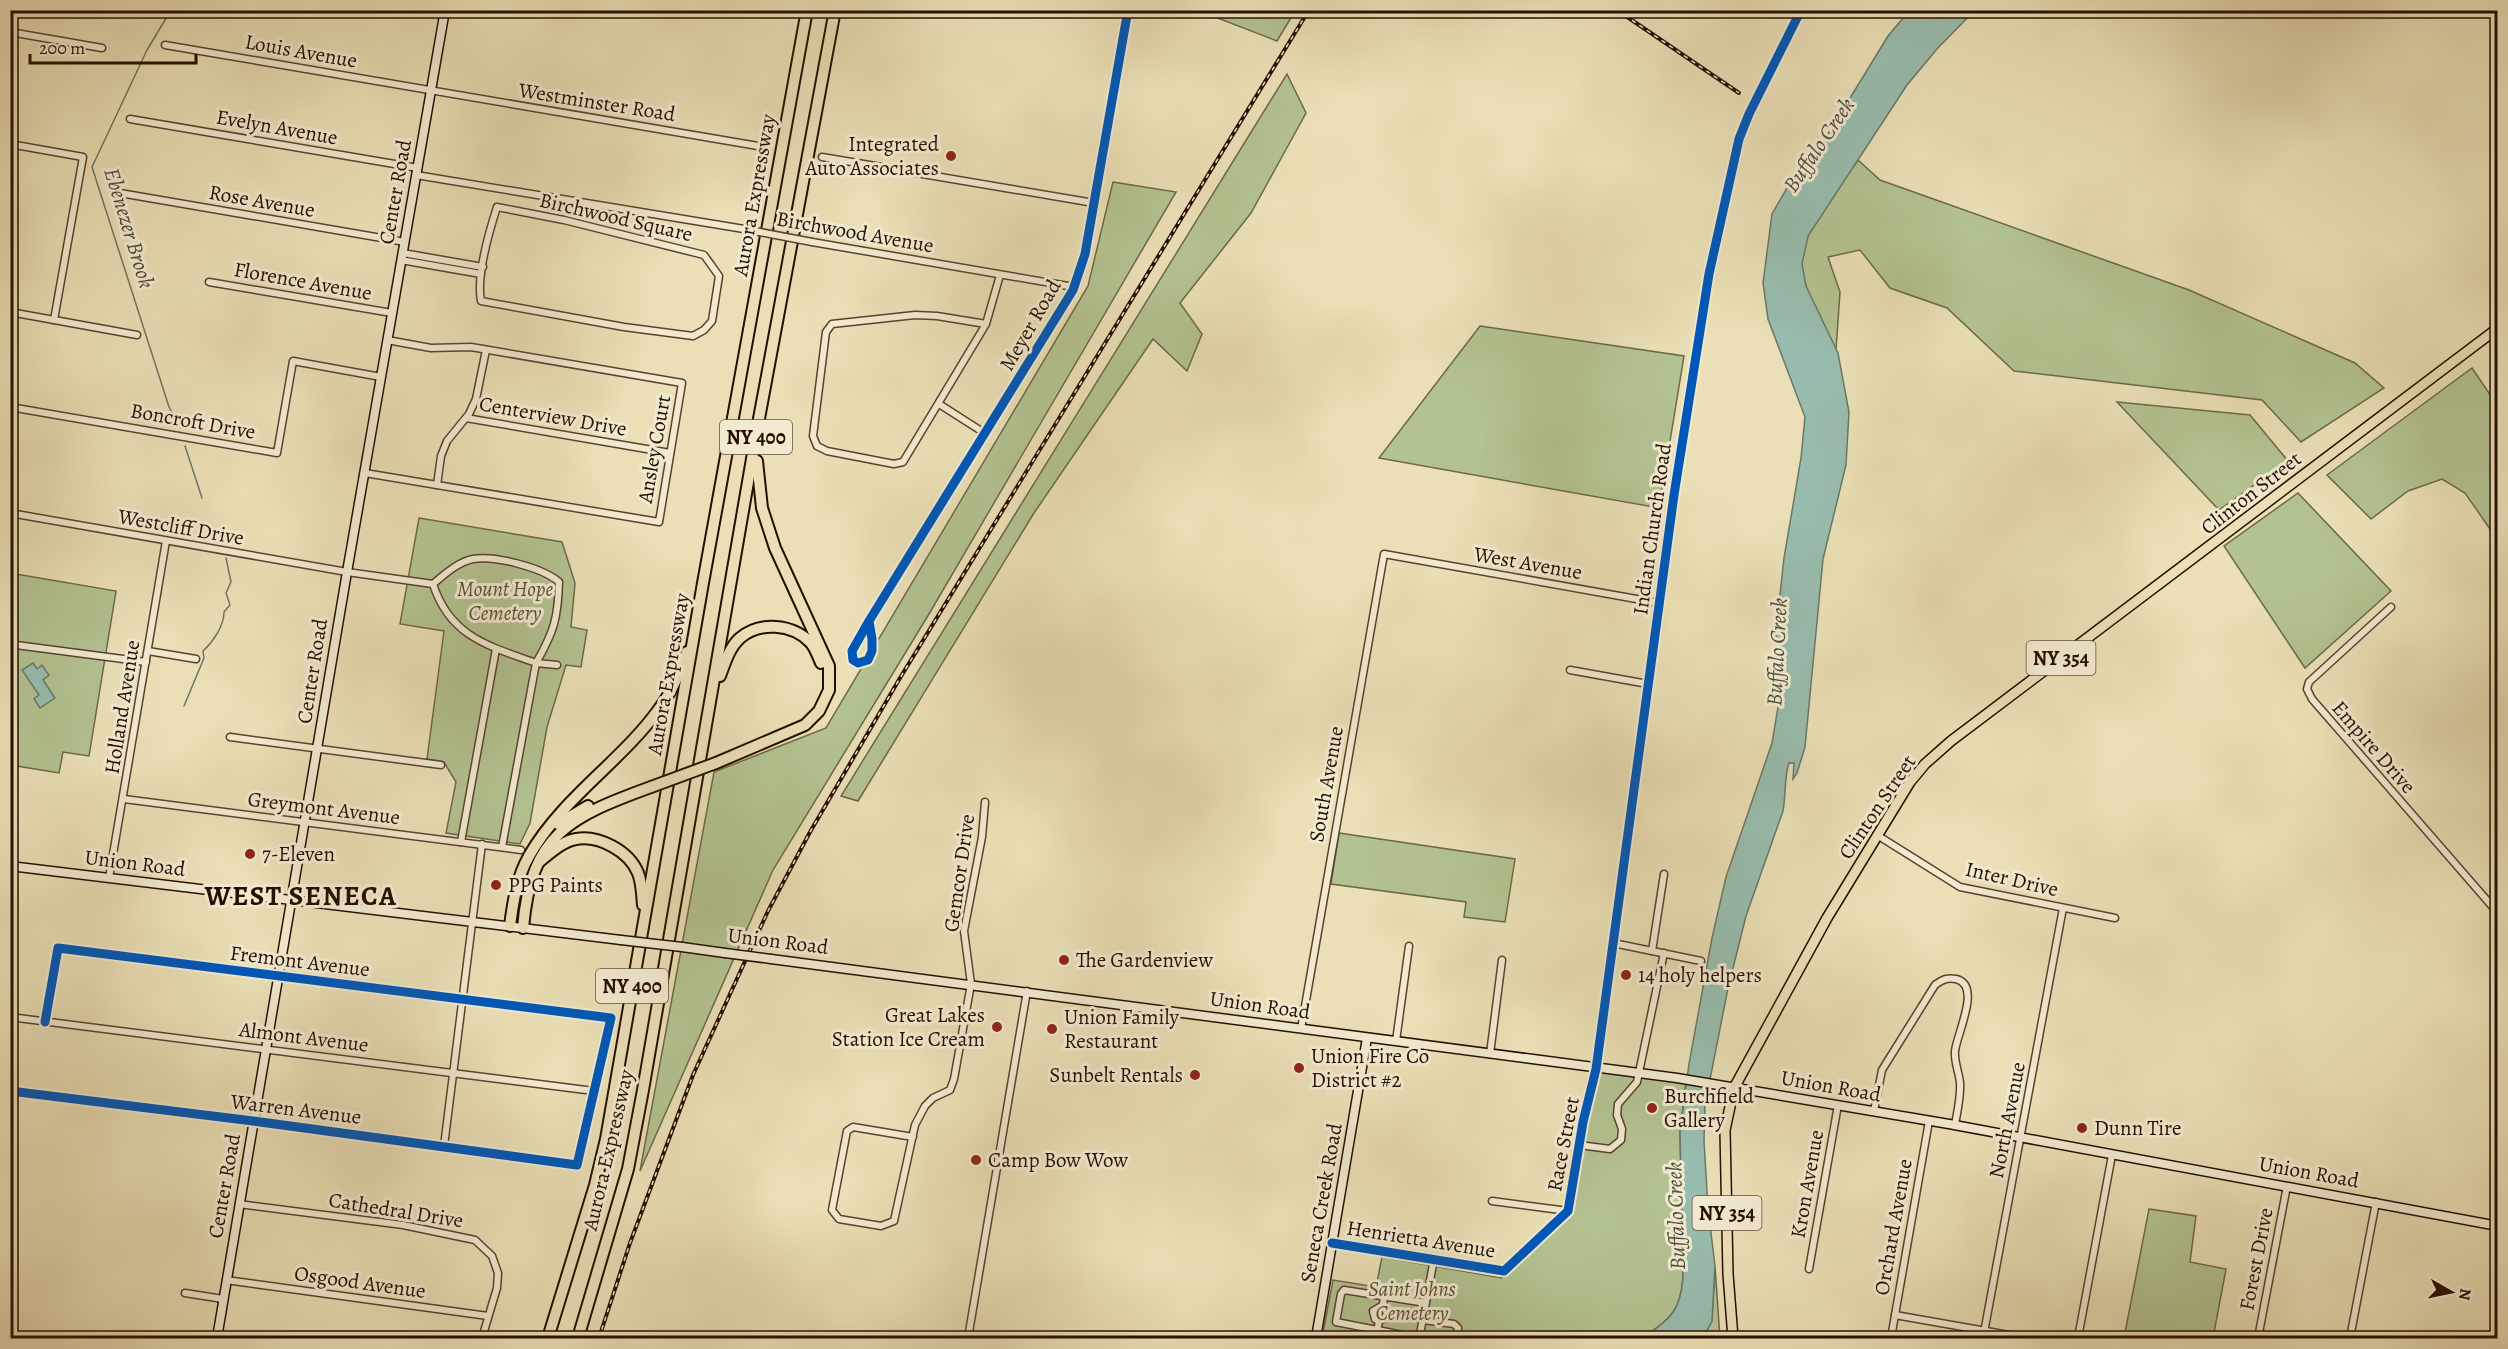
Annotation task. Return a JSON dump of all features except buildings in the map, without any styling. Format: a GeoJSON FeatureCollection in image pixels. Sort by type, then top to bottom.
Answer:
{"type":"FeatureCollection","features":[{"type":"Feature","properties":{"kind":"highway","name":"Aurora Expressway"},"geometry":{"type":"LineString","coordinates":[[548,1338],[595,1185],[606,1139],[807,10]]}},
{"type":"Feature","properties":{"kind":"highway","name":"Aurora Expressway"},"geometry":{"type":"LineString","coordinates":[[578,1338],[628,1169],[693,792],[714,690],[758,424],[835,10]]}},
{"type":"Feature","properties":{"kind":"highway"},"geometry":{"type":"LineString","coordinates":[[545,833],[570,815],[596,802],[716,760],[805,724],[819,711],[829,690],[829,666],[775,548],[762,508],[757,475],[758,424]]}},
{"type":"Feature","properties":{"kind":"highway"},"geometry":{"type":"LineString","coordinates":[[714,690],[732,648],[749,632],[767,627],[783,628],[799,633],[811,643],[821,662],[825,677],[819,702],[813,711],[802,720],[716,760]]}},
{"type":"Feature","properties":{"kind":"highway"},"geometry":{"type":"LineString","coordinates":[[510,926],[518,880],[529,856],[545,833],[579,794],[641,732],[659,709],[674,686],[696,630]]}},
{"type":"Feature","properties":{"kind":"highway"},"geometry":{"type":"LineString","coordinates":[[523,928],[529,884],[548,844],[564,829],[590,812],[652,783]]}},
{"type":"Feature","properties":{"kind":"highway"},"geometry":{"type":"LineString","coordinates":[[538,863],[567,842],[577,839],[608,844],[632,862],[638,874],[644,918]]}},
{"type":"Feature","properties":{"kind":"main road","name":"Center Road"},"geometry":{"type":"LineString","coordinates":[[217,1338],[346,572],[445,10]]}},
{"type":"Feature","properties":{"kind":"main road","name":"Indian Church Road"},"geometry":{"type":"LineString","coordinates":[[1596,1069],[1699,328],[1738,139],[1801,10]]}},
{"type":"Feature","properties":{"kind":"main road","name":"Clinton Street"},"geometry":{"type":"LineString","coordinates":[[1733,1338],[1728,1274],[1725,1130],[1734,1088],[1827,918],[1910,782],[1938,752],[2498,328]]}},
{"type":"Feature","properties":{"kind":"main road","name":"Union Road"},"geometry":{"type":"LineString","coordinates":[[10,866],[771,958],[1677,1078],[1955,1125],[2498,1226]]}},
{"type":"Feature","properties":{"kind":"main road","name":"Seneca Creek Road"},"geometry":{"type":"LineString","coordinates":[[1318,1338],[1367,1038]]}},
{"type":"Feature","properties":{"kind":"street","name":"Meyer Road"},"geometry":{"type":"LineString","coordinates":[[869,621],[872,651],[868,660],[858,663],[853,660],[852,651],[869,621],[986,434],[1074,287],[1085,254],[1128,10]]}},
{"type":"Feature","properties":{"kind":"street"},"geometry":{"type":"LineString","coordinates":[[10,32],[102,48]]}},
{"type":"Feature","properties":{"kind":"street","name":"Louis Avenue"},"geometry":{"type":"LineString","coordinates":[[165,45],[431,91]]}},
{"type":"Feature","properties":{"kind":"street","name":"Westminster Road"},"geometry":{"type":"LineString","coordinates":[[431,91],[758,146]]}},
{"type":"Feature","properties":{"kind":"street","name":"Evelyn Avenue"},"geometry":{"type":"LineString","coordinates":[[130,119],[417,172]]}},
{"type":"Feature","properties":{"kind":"street"},"geometry":{"type":"LineString","coordinates":[[10,144],[83,156],[54,320]]}},
{"type":"Feature","properties":{"kind":"street"},"geometry":{"type":"LineString","coordinates":[[822,157],[1094,203]]}},
{"type":"Feature","properties":{"kind":"street","name":"Birchwood Avenue"},"geometry":{"type":"LineString","coordinates":[[417,172],[1074,287]]}},
{"type":"Feature","properties":{"kind":"street","name":"Rose Avenue"},"geometry":{"type":"LineString","coordinates":[[114,192],[405,242]]}},
{"type":"Feature","properties":{"kind":"street","name":"Birchwood Square"},"geometry":{"type":"LineString","coordinates":[[497,207],[564,220],[704,255],[719,276],[712,321],[704,330],[693,336],[624,327],[481,301],[479,291],[482,271],[497,207]]}},
{"type":"Feature","properties":{"kind":"street"},"geometry":{"type":"LineString","coordinates":[[402,256],[482,271]]}},
{"type":"Feature","properties":{"kind":"street"},"geometry":{"type":"LineString","coordinates":[[986,324],[915,315],[832,324],[826,332],[813,436],[817,446],[827,452],[894,464],[903,462],[986,324],[1000,275]]}},
{"type":"Feature","properties":{"kind":"street","name":"Florence Avenue"},"geometry":{"type":"LineString","coordinates":[[209,282],[392,313]]}},
{"type":"Feature","properties":{"kind":"street"},"geometry":{"type":"LineString","coordinates":[[10,312],[137,335]]}},
{"type":"Feature","properties":{"kind":"street","name":"Ansley Court"},"geometry":{"type":"LineString","coordinates":[[365,474],[659,522],[682,383],[471,347],[431,348],[387,340]]}},
{"type":"Feature","properties":{"kind":"street"},"geometry":{"type":"LineString","coordinates":[[437,485],[443,448],[451,434],[466,418],[478,393],[486,350]]}},
{"type":"Feature","properties":{"kind":"street","name":"Boncroft Drive"},"geometry":{"type":"LineString","coordinates":[[10,407],[277,453],[293,361],[381,377]]}},
{"type":"Feature","properties":{"kind":"street"},"geometry":{"type":"LineString","coordinates":[[939,404],[986,434]]}},
{"type":"Feature","properties":{"kind":"street","name":"Centerview Drive"},"geometry":{"type":"LineString","coordinates":[[466,418],[670,453]]}},
{"type":"Feature","properties":{"kind":"street","name":"Westcliff Drive"},"geometry":{"type":"LineString","coordinates":[[10,513],[346,572],[434,584]]}},
{"type":"Feature","properties":{"kind":"street","name":"Holland Avenue"},"geometry":{"type":"LineString","coordinates":[[109,878],[166,541]]}},
{"type":"Feature","properties":{"kind":"street","name":"South Avenue"},"geometry":{"type":"LineString","coordinates":[[1300,1029],[1382,561],[1384,554],[1392,556]]}},
{"type":"Feature","properties":{"kind":"street","name":"West Avenue"},"geometry":{"type":"LineString","coordinates":[[1392,556],[1659,603]]}},
{"type":"Feature","properties":{"kind":"street"},"geometry":{"type":"LineString","coordinates":[[502,847],[536,663],[552,637],[558,605],[559,582],[552,576],[524,566],[486,558],[472,559],[453,568],[434,584],[438,599],[451,620],[496,649],[536,663],[557,665]]}},
{"type":"Feature","properties":{"kind":"street","name":"Empire Drive"},"geometry":{"type":"LineString","coordinates":[[2391,607],[2309,682],[2307,689],[2312,699],[2498,913]]}},
{"type":"Feature","properties":{"kind":"street"},"geometry":{"type":"LineString","coordinates":[[10,646],[146,662]]}},
{"type":"Feature","properties":{"kind":"street"},"geometry":{"type":"LineString","coordinates":[[461,842],[496,649]]}},
{"type":"Feature","properties":{"kind":"street"},"geometry":{"type":"LineString","coordinates":[[148,651],[196,659]]}},
{"type":"Feature","properties":{"kind":"street"},"geometry":{"type":"LineString","coordinates":[[1570,670],[1648,684]]}},
{"type":"Feature","properties":{"kind":"street"},"geometry":{"type":"LineString","coordinates":[[230,737],[441,765]]}},
{"type":"Feature","properties":{"kind":"street","name":"Greymont Avenue"},"geometry":{"type":"LineString","coordinates":[[123,799],[521,849]]}},
{"type":"Feature","properties":{"kind":"street","name":"Gemcor Drive"},"geometry":{"type":"LineString","coordinates":[[913,1137],[853,1127],[847,1131],[832,1210],[834,1215],[839,1219],[880,1226],[894,1221],[913,1137],[915,1125],[925,1106],[933,1098],[950,1089],[954,1079],[971,984],[964,932],[982,837],[985,802]]}},
{"type":"Feature","properties":{"kind":"street","name":"Inter Drive"},"geometry":{"type":"LineString","coordinates":[[1877,835],[1960,887],[2115,918]]}},
{"type":"Feature","properties":{"kind":"street"},"geometry":{"type":"LineString","coordinates":[[444,1146],[482,844]]}},
{"type":"Feature","properties":{"kind":"street"},"geometry":{"type":"LineString","coordinates":[[1652,951],[1664,874]]}},
{"type":"Feature","properties":{"kind":"street","name":"North Avenue"},"geometry":{"type":"LineString","coordinates":[[1984,1335],[2063,908]]}},
{"type":"Feature","properties":{"kind":"street"},"geometry":{"type":"LineString","coordinates":[[1613,943],[1701,961]]}},
{"type":"Feature","properties":{"kind":"street"},"geometry":{"type":"LineString","coordinates":[[1396,1041],[1409,946]]}},
{"type":"Feature","properties":{"kind":"street","name":"Fremont Avenue"},"geometry":{"type":"LineString","coordinates":[[45,1022],[58,948],[611,1018],[594,1091]]}},
{"type":"Feature","properties":{"kind":"street"},"geometry":{"type":"LineString","coordinates":[[1579,1145],[1610,1149],[1621,1140],[1622,1129],[1617,1115],[1618,1104],[1624,1094],[1635,1085],[1664,953]]}},
{"type":"Feature","properties":{"kind":"street"},"geometry":{"type":"LineString","coordinates":[[1490,1054],[1502,960]]}},
{"type":"Feature","properties":{"kind":"street"},"geometry":{"type":"LineString","coordinates":[[1875,1111],[1882,1070],[1935,985],[1944,979],[1951,978],[1962,981],[1968,987],[1969,997],[1956,1049],[1960,1086],[1955,1125]]}},
{"type":"Feature","properties":{"kind":"street"},"geometry":{"type":"LineString","coordinates":[[968,1338],[1027,991]]}},
{"type":"Feature","properties":{"kind":"street","name":"Almont Avenue"},"geometry":{"type":"LineString","coordinates":[[10,1017],[594,1091]]}},
{"type":"Feature","properties":{"kind":"street","name":"Race Street"},"geometry":{"type":"LineString","coordinates":[[1504,1271],[1568,1211],[1579,1145],[1596,1069]]}},
{"type":"Feature","properties":{"kind":"street","name":"Warren Avenue"},"geometry":{"type":"LineString","coordinates":[[10,1091],[577,1165],[594,1091]]}},
{"type":"Feature","properties":{"kind":"street","name":"Kron Avenue"},"geometry":{"type":"LineString","coordinates":[[1809,1269],[1838,1105]]}},
{"type":"Feature","properties":{"kind":"street","name":"Orchard Avenue"},"geometry":{"type":"LineString","coordinates":[[1891,1338],[1929,1121]]}},
{"type":"Feature","properties":{"kind":"street"},"geometry":{"type":"LineString","coordinates":[[2078,1338],[2112,1155]]}},
{"type":"Feature","properties":{"kind":"street","name":"Forest Drive"},"geometry":{"type":"LineString","coordinates":[[2258,1338],[2287,1186]]}},
{"type":"Feature","properties":{"kind":"street"},"geometry":{"type":"LineString","coordinates":[[1492,1201],[1568,1211]]}},
{"type":"Feature","properties":{"kind":"street"},"geometry":{"type":"LineString","coordinates":[[2350,1338],[2376,1202]]}},
{"type":"Feature","properties":{"kind":"street","name":"Cathedral Drive"},"geometry":{"type":"LineString","coordinates":[[239,1204],[403,1225],[475,1240],[492,1256],[498,1273],[497,1288],[482,1338]]}},
{"type":"Feature","properties":{"kind":"street","name":"Henrietta Avenue"},"geometry":{"type":"LineString","coordinates":[[1332,1243],[1504,1271]]}},
{"type":"Feature","properties":{"kind":"street"},"geometry":{"type":"LineString","coordinates":[[1426,1303],[1344,1290],[1341,1294],[1336,1319],[1340,1325],[1418,1338],[1423,1320],[1434,1259]]}},
{"type":"Feature","properties":{"kind":"street","name":"Osgood Avenue"},"geometry":{"type":"LineString","coordinates":[[226,1280],[489,1316]]}},
{"type":"Feature","properties":{"kind":"street"},"geometry":{"type":"LineString","coordinates":[[185,1293],[223,1299]]}},
{"type":"Feature","properties":{"kind":"street"},"geometry":{"type":"LineString","coordinates":[[1376,1338],[1379,1321],[1387,1313],[1383,1305],[1384,1296]]}},
{"type":"Feature","properties":{"kind":"street"},"geometry":{"type":"LineString","coordinates":[[1379,1321],[1375,1319],[1373,1311],[1383,1305]]}},
{"type":"Feature","properties":{"kind":"street"},"geometry":{"type":"LineString","coordinates":[[1895,1315],[1984,1335],[2026,1338]]}},
{"type":"Feature","properties":{"kind":"street"},"geometry":{"type":"LineString","coordinates":[[1423,1320],[1454,1324],[1458,1328],[1457,1338]]}},
{"type":"Feature","properties":{"kind":"green space"},"geometry":{"type":"Polygon","coordinates":[[[1215,10],[1295,11],[1277,41],[1215,17],[1215,10]]]}},
{"type":"Feature","properties":{"kind":"green space"},"geometry":{"type":"Polygon","coordinates":[[[1287,74],[1306,113],[1251,213],[1180,303],[1202,334],[1187,371],[1153,339],[1034,513],[858,801],[841,796],[1287,74]]]}},
{"type":"Feature","properties":{"kind":"green space"},"geometry":{"type":"Polygon","coordinates":[[[1858,160],[1880,180],[2189,290],[2355,363],[2384,388],[2301,442],[2262,400],[2014,371],[1947,308],[1890,288],[1860,250],[1828,257],[1840,292],[1836,350],[1810,297],[1802,264],[1808,236],[1822,209],[1858,160]]]}},
{"type":"Feature","properties":{"kind":"green space"},"geometry":{"type":"Polygon","coordinates":[[[1113,182],[1176,192],[929,614],[773,870],[640,1171],[714,772],[826,728],[1088,286],[1113,182]]]}},
{"type":"Feature","properties":{"kind":"green space"},"geometry":{"type":"Polygon","coordinates":[[[1480,326],[1684,356],[1659,508],[1379,458],[1480,326]]]}},
{"type":"Feature","properties":{"kind":"green space"},"geometry":{"type":"Polygon","coordinates":[[[2472,368],[2497,405],[2497,539],[2465,493],[2442,479],[2408,491],[2371,519],[2327,475],[2472,368]]]}},
{"type":"Feature","properties":{"kind":"green space"},"geometry":{"type":"Polygon","coordinates":[[[2117,402],[2250,415],[2288,461],[2219,510],[2117,402]]]}},
{"type":"Feature","properties":{"kind":"green space"},"geometry":{"type":"Polygon","coordinates":[[[2298,493],[2391,591],[2305,668],[2224,546],[2298,493]]]}},
{"type":"Feature","properties":{"kind":"green space","name":"Mount Hope Cemetery"},"geometry":{"type":"Polygon","coordinates":[[[419,518],[562,542],[575,583],[571,627],[587,630],[581,667],[566,665],[547,727],[530,823],[520,844],[446,833],[456,782],[444,762],[427,759],[444,631],[400,624],[419,518]]]}},
{"type":"Feature","properties":{"kind":"green space"},"geometry":{"type":"Polygon","coordinates":[[[10,573],[116,591],[89,756],[63,752],[59,773],[11,765],[10,573]]]}},
{"type":"Feature","properties":{"kind":"green space"},"geometry":{"type":"Polygon","coordinates":[[[1339,833],[1515,859],[1505,922],[1464,917],[1466,902],[1331,884],[1339,833]]]}},
{"type":"Feature","properties":{"kind":"green space","name":"Saint Johns Cemetery"},"geometry":{"type":"Polygon","coordinates":[[[1596,1069],[1686,1081],[1680,1132],[1683,1278],[1682,1290],[1676,1307],[1667,1319],[1643,1338],[1322,1338],[1333,1280],[1376,1287],[1382,1257],[1502,1278],[1504,1271],[1568,1211],[1596,1069]]]}},
{"type":"Feature","properties":{"kind":"green space"},"geometry":{"type":"Polygon","coordinates":[[[2149,1209],[2196,1216],[2190,1262],[2226,1269],[2213,1338],[2124,1338],[2149,1209]]]}},
{"type":"Feature","properties":{"kind":"green space"},"geometry":{"type":"Polygon","coordinates":[[[1715,1266],[1720,1338],[1703,1338],[1712,1320],[1715,1266]]]}},
{"type":"Feature","properties":{"kind":"water","name":"Buffalo Creek"},"geometry":{"type":"Polygon","coordinates":[[[1909,11],[1974,11],[1937,49],[1907,85],[1808,236],[1802,264],[1806,286],[1838,353],[1849,412],[1846,465],[1823,559],[1805,747],[1793,779],[1794,763],[1789,763],[1783,811],[1746,916],[1728,988],[1705,1105],[1704,1141],[1708,1208],[1715,1266],[1712,1321],[1703,1338],[1643,1338],[1672,1314],[1682,1290],[1680,1132],[1689,1064],[1712,938],[1726,877],[1772,743],[1778,707],[1776,632],[1784,558],[1801,458],[1805,417],[1768,319],[1763,283],[1772,214],[1791,181],[1825,139],[1888,36],[1909,11]]]}},
{"type":"Feature","properties":{"kind":"water"},"geometry":{"type":"Polygon","coordinates":[[[33,663],[37,669],[42,665],[49,675],[43,680],[55,698],[40,708],[34,699],[39,695],[22,670],[33,663]]]}},
{"type":"Feature","properties":{"kind":"waterway","name":"Ebenezer Brook"},"geometry":{"type":"LineString","coordinates":[[171,10],[147,50],[92,167],[169,407],[181,428]]}},
{"type":"Feature","properties":{"kind":"waterway","name":"Ebenezer Brook"},"geometry":{"type":"LineString","coordinates":[[185,446],[202,498]]}},
{"type":"Feature","properties":{"kind":"waterway","name":"Ebenezer Brook"},"geometry":{"type":"LineString","coordinates":[[184,706],[204,658],[203,651],[217,633],[224,612],[230,605],[226,593],[231,582],[226,558]]}},
{"type":"Feature","properties":{"kind":"railway"},"geometry":{"type":"LineString","coordinates":[[599,1338],[630,1243],[693,1075],[768,911],[810,832],[900,678],[1309,10]]}},
{"type":"Feature","properties":{"kind":"railway"},"geometry":{"type":"LineString","coordinates":[[1617,10],[1739,93]]}},
{"type":"Feature","properties":{"kind":"cycle path"},"geometry":{"type":"LineString","coordinates":[[869,621],[872,651],[868,660],[858,663],[853,660],[852,651],[869,621],[1073,290],[1085,254],[1128,10]]}},
{"type":"Feature","properties":{"kind":"cycle path"},"geometry":{"type":"LineString","coordinates":[[1332,1243],[1504,1271],[1568,1211],[1583,1122],[1596,1069],[1674,495],[1709,274],[1739,139],[1749,114],[1801,10]]}},
{"type":"Feature","properties":{"kind":"cycle path"},"geometry":{"type":"LineString","coordinates":[[10,1091],[577,1165],[611,1018],[58,948],[45,1022]]}},
{"type":"Feature","properties":{"kind":"place","name":"Integrated Auto Associates"},"geometry":{"type":"Point","coordinates":[951,156]}},
{"type":"Feature","properties":{"kind":"place","name":"7-Eleven"},"geometry":{"type":"Point","coordinates":[250,854]}},
{"type":"Feature","properties":{"kind":"place","name":"PPG Paints"},"geometry":{"type":"Point","coordinates":[496,885]}},
{"type":"Feature","properties":{"kind":"place","name":"The Gardenview"},"geometry":{"type":"Point","coordinates":[1064,960]}},
{"type":"Feature","properties":{"kind":"place","name":"14 holy helpers"},"geometry":{"type":"Point","coordinates":[1626,975]}},
{"type":"Feature","properties":{"kind":"place","name":"Great Lakes Station Ice Cream"},"geometry":{"type":"Point","coordinates":[997,1027]}},
{"type":"Feature","properties":{"kind":"place","name":"Union Family Restaurant"},"geometry":{"type":"Point","coordinates":[1052,1029]}},
{"type":"Feature","properties":{"kind":"place","name":"Union Fire Co District #2"},"geometry":{"type":"Point","coordinates":[1299,1068]}},
{"type":"Feature","properties":{"kind":"place","name":"Sunbelt Rentals"},"geometry":{"type":"Point","coordinates":[1195,1075]}},
{"type":"Feature","properties":{"kind":"place","name":"Burchfield Gallery"},"geometry":{"type":"Point","coordinates":[1652,1108]}},
{"type":"Feature","properties":{"kind":"place","name":"Dunn Tire"},"geometry":{"type":"Point","coordinates":[2082,1128]}},
{"type":"Feature","properties":{"kind":"place","name":"Camp Bow Wow"},"geometry":{"type":"Point","coordinates":[976,1160]}},
{"type":"Feature","properties":{"kind":"district","name":"WEST SENECA"},"geometry":{"type":"Point","coordinates":[301,896]}}]}
